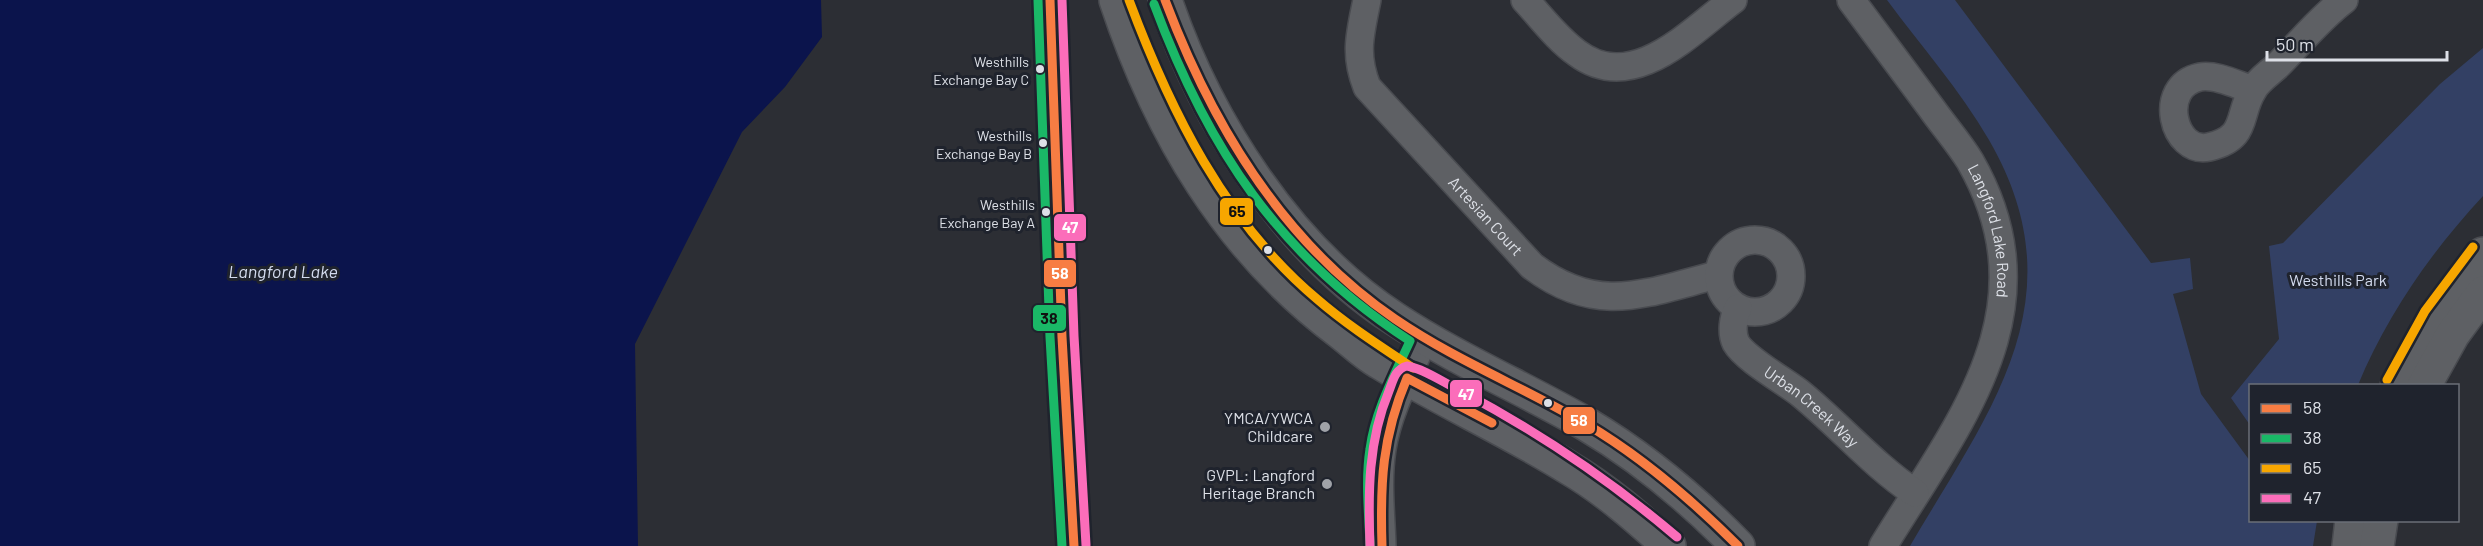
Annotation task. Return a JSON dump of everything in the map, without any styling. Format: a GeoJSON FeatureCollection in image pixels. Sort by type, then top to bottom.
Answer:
{"type":"FeatureCollection","features":[{"type":"Feature","properties":{"kind":"main road"},"geometry":{"type":"LineString","coordinates":[[1050,0],[1062,337],[1074,546]]}},
{"type":"Feature","properties":{"kind":"main road"},"geometry":{"type":"LineString","coordinates":[[1116,0],[1131,43],[1173,135],[1206,192],[1252,253],[1302,304],[1378,362],[1571,469],[1638,518],[1669,546]]}},
{"type":"Feature","properties":{"kind":"main road"},"geometry":{"type":"LineString","coordinates":[[1166,0],[1174,25],[1217,118],[1266,197],[1330,269],[1394,319],[1588,425],[1657,473],[1738,546]]}},
{"type":"Feature","properties":{"kind":"main road"},"geometry":{"type":"LineString","coordinates":[[2398,384],[2435,318],[2483,254]]}},
{"type":"Feature","properties":{"kind":"main road"},"geometry":{"type":"LineString","coordinates":[[2425,384],[2453,334],[2483,293]]}},
{"type":"Feature","properties":{"kind":"main road"},"geometry":{"type":"LineString","coordinates":[[2349,546],[2352,522]]}},
{"type":"Feature","properties":{"kind":"main road"},"geometry":{"type":"LineString","coordinates":[[2377,546],[2382,522]]}},
{"type":"Feature","properties":{"kind":"street","name":"Artesian Court"},"geometry":{"type":"LineString","coordinates":[[1367,0],[1358,51],[1367,87],[1532,266],[1564,286],[1582,293],[1617,298],[1717,275]]}},
{"type":"Feature","properties":{"kind":"street"},"geometry":{"type":"LineString","coordinates":[[1525,0],[1574,52],[1596,64],[1622,68],[1647,62],[1661,54],[1733,0]]}},
{"type":"Feature","properties":{"kind":"street","name":"Langford Lake Road"},"geometry":{"type":"LineString","coordinates":[[1851,0],[1969,159],[1989,199],[2000,235],[2003,306],[1990,359],[1979,385],[1883,546]]}},
{"type":"Feature","properties":{"kind":"street"},"geometry":{"type":"LineString","coordinates":[[2253,90],[2344,0]]}},
{"type":"Feature","properties":{"kind":"street"},"geometry":{"type":"LineString","coordinates":[[1754,239],[1768,242],[1781,250],[1785,256],[1791,277],[1788,291],[1779,303],[1766,310],[1752,312],[1738,308],[1728,301],[1721,291],[1717,275],[1728,251],[1740,243],[1754,239]]}},
{"type":"Feature","properties":{"kind":"street","name":"Urban Creek Way"},"geometry":{"type":"LineString","coordinates":[[1738,308],[1734,317],[1734,335],[1741,350],[1802,394],[1888,474],[1915,493]]}},
{"type":"Feature","properties":{"kind":"street"},"geometry":{"type":"LineString","coordinates":[[1382,546],[1379,472],[1382,447],[1394,406],[1425,337]]}},
{"type":"Feature","properties":{"kind":"green space"},"geometry":{"type":"Polygon","coordinates":[[[1887,0],[1955,0],[2151,263],[2190,258],[2193,289],[2173,294],[2201,394],[2249,460],[2249,522],[2317,522],[2313,546],[1910,546],[1969,448],[1994,400],[2014,352],[2025,303],[2027,252],[2015,198],[1989,140],[1953,86],[1887,0]]]}},
{"type":"Feature","properties":{"kind":"green space","name":"Westhills Park"},"geometry":{"type":"Polygon","coordinates":[[[2483,48],[2483,196],[2446,239],[2412,285],[2382,334],[2358,384],[2249,384],[2249,424],[2231,398],[2279,339],[2269,246],[2283,243],[2440,84],[2483,48]]]}},
{"type":"Feature","properties":{"kind":"water","name":"Langford Lake"},"geometry":{"type":"Polygon","coordinates":[[[0,0],[821,0],[822,37],[785,87],[742,132],[635,344],[638,546],[0,546],[0,0]]]}},
{"type":"Feature","properties":{"kind":"transit line","name":"38"},"geometry":{"type":"LineString","coordinates":[[1038,0],[1050,337],[1062,546]]}},
{"type":"Feature","properties":{"kind":"transit line","name":"58"},"geometry":{"type":"LineString","coordinates":[[1050,0],[1062,337],[1074,546]]}},
{"type":"Feature","properties":{"kind":"transit line","name":"47"},"geometry":{"type":"LineString","coordinates":[[1062,0],[1074,336],[1086,545]]}},
{"type":"Feature","properties":{"kind":"transit line","name":"65"},"geometry":{"type":"LineString","coordinates":[[1129,0],[1182,123],[1228,200],[1255,235],[1284,269],[1317,299],[1413,368]]}},
{"type":"Feature","properties":{"kind":"transit line","name":"58"},"geometry":{"type":"LineString","coordinates":[[1165,0],[1205,92],[1229,136],[1255,178],[1318,254],[1355,288],[1418,334],[1607,437],[1647,465],[1703,512],[1738,546]]}},
{"type":"Feature","properties":{"kind":"transit line","name":"38"},"geometry":{"type":"LineString","coordinates":[[1154,4],[1198,106],[1224,152],[1253,195],[1322,273],[1364,308],[1410,341],[1386,394],[1372,435],[1368,473],[1370,546]]}},
{"type":"Feature","properties":{"kind":"transit line","name":"65"},"geometry":{"type":"LineString","coordinates":[[2387,380],[2425,311],[2473,247]]}},
{"type":"Feature","properties":{"kind":"transit line","name":"47"},"geometry":{"type":"LineString","coordinates":[[1370,546],[1369,506],[1373,448],[1382,410],[1395,376],[1407,366],[1421,370],[1546,440],[1626,496],[1677,537]]}},
{"type":"Feature","properties":{"kind":"transit line","name":"58"},"geometry":{"type":"LineString","coordinates":[[1382,546],[1384,460],[1392,420],[1407,378],[1492,423]]}},
{"type":"Feature","properties":{"kind":"place","name":"Westhills Exchange Bay C"},"geometry":{"type":"Point","coordinates":[1040,69]}},
{"type":"Feature","properties":{"kind":"place","name":"Westhills Exchange Bay B"},"geometry":{"type":"Point","coordinates":[1043,143]}},
{"type":"Feature","properties":{"kind":"place","name":"Westhills Exchange Bay A"},"geometry":{"type":"Point","coordinates":[1046,212]}},
{"type":"Feature","properties":{"kind":"place","name":"YMCA/YWCA Childcare"},"geometry":{"type":"Point","coordinates":[1325,427]}},
{"type":"Feature","properties":{"kind":"place","name":"GVPL: Langford Heritage Branch"},"geometry":{"type":"Point","coordinates":[1327,484]}}]}
